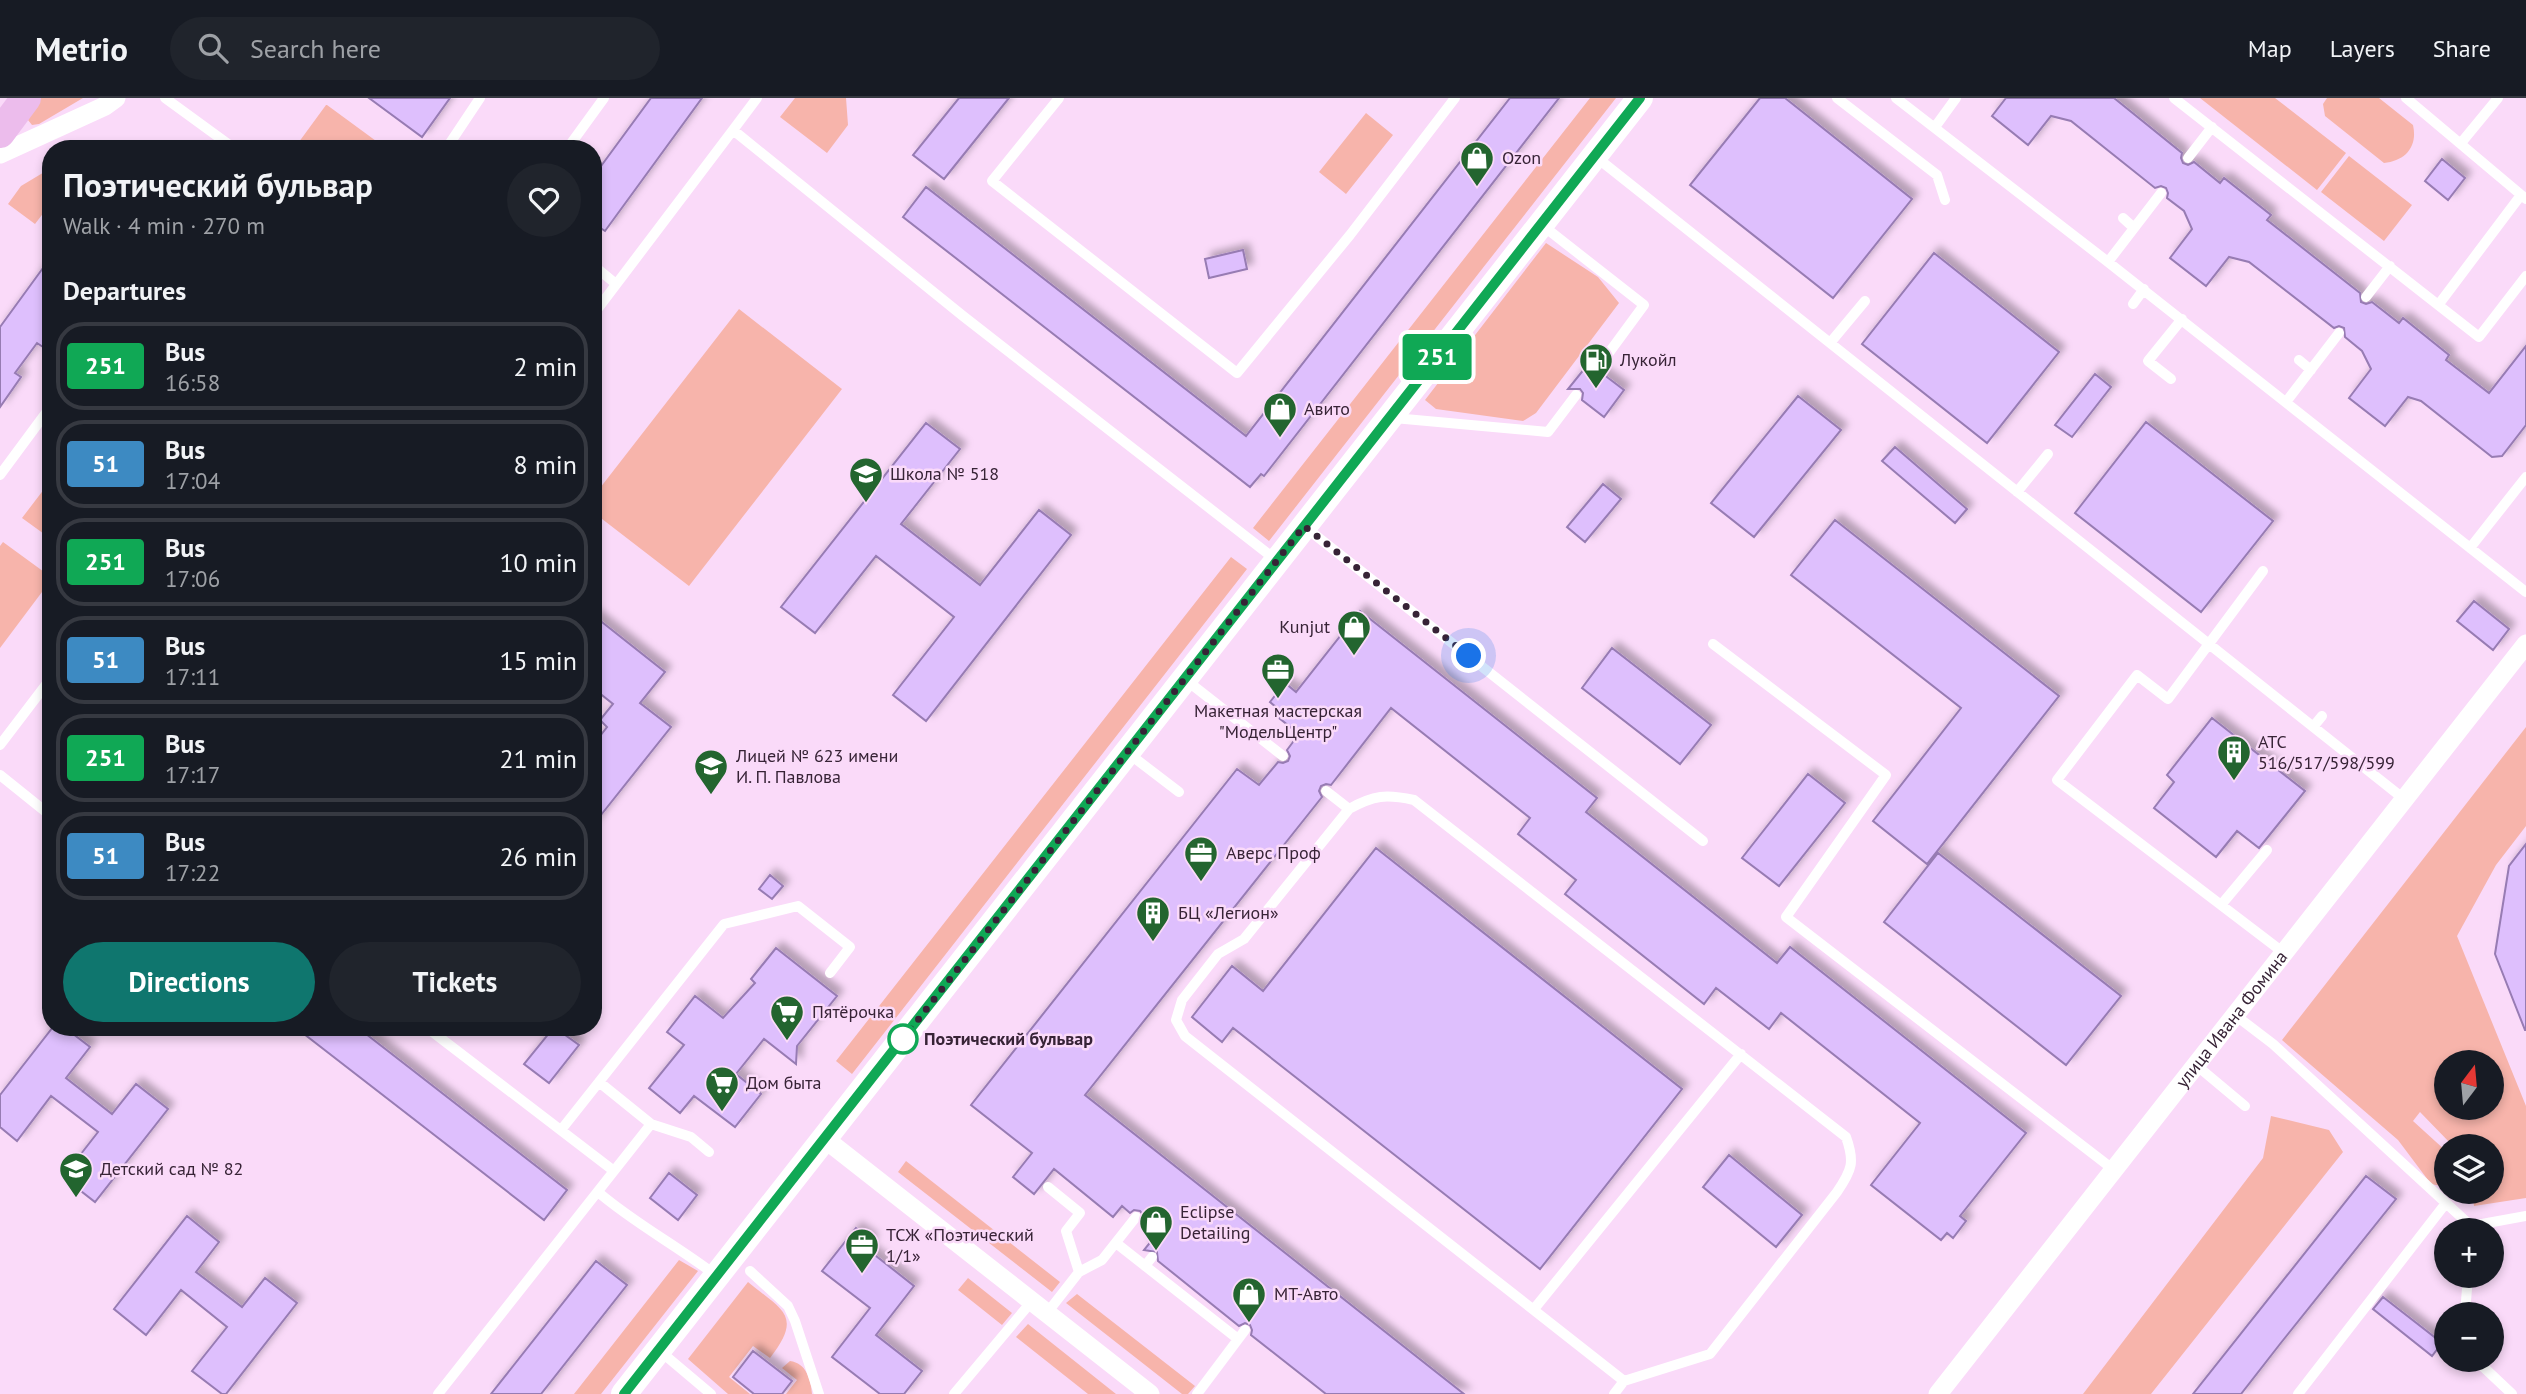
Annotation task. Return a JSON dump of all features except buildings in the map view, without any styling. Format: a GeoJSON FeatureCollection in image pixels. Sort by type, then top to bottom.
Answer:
{"type":"FeatureCollection","features":[{"type":"Feature","properties":{"kind":"main road"},"geometry":{"type":"LineString","coordinates":[[0,133],[26,98]]}},
{"type":"Feature","properties":{"kind":"street"},"geometry":{"type":"LineString","coordinates":[[0,154],[105,106],[116,98]]}},
{"type":"Feature","properties":{"kind":"street"},"geometry":{"type":"LineString","coordinates":[[624,1394],[1640,98]]}},
{"type":"Feature","properties":{"kind":"street","name":"улица Ивана Фомина"},"geometry":{"type":"LineString","coordinates":[[1938,1394],[2526,644]]}},
{"type":"Feature","properties":{"kind":"street"},"geometry":{"type":"LineString","coordinates":[[824,1139],[1150,1394]]}},
{"type":"Feature","properties":{"kind":"lane"},"geometry":{"type":"LineString","coordinates":[[452,140],[480,98]]}},
{"type":"Feature","properties":{"kind":"lane"},"geometry":{"type":"LineString","coordinates":[[574,140],[604,98]]}},
{"type":"Feature","properties":{"kind":"lane"},"geometry":{"type":"LineString","coordinates":[[602,303],[757,98]]}},
{"type":"Feature","properties":{"kind":"lane"},"geometry":{"type":"LineString","coordinates":[[1059,98],[992,180],[1237,373],[1350,235],[1455,98]]}},
{"type":"Feature","properties":{"kind":"lane"},"geometry":{"type":"LineString","coordinates":[[1837,98],[1937,175],[1945,200]]}},
{"type":"Feature","properties":{"kind":"lane"},"geometry":{"type":"LineString","coordinates":[[1896,98],[2144,289],[2526,592]]}},
{"type":"Feature","properties":{"kind":"lane"},"geometry":{"type":"LineString","coordinates":[[1935,127],[1956,98]]}},
{"type":"Feature","properties":{"kind":"lane"},"geometry":{"type":"LineString","coordinates":[[2175,98],[2479,337],[2526,276]]}},
{"type":"Feature","properties":{"kind":"lane"},"geometry":{"type":"LineString","coordinates":[[2406,98],[2524,197],[2439,304]]}},
{"type":"Feature","properties":{"kind":"lane"},"geometry":{"type":"LineString","coordinates":[[2460,143],[2498,98]]}},
{"type":"Feature","properties":{"kind":"lane"},"geometry":{"type":"LineString","coordinates":[[171,100],[223,140]]}},
{"type":"Feature","properties":{"kind":"lane"},"geometry":{"type":"LineString","coordinates":[[2188,158],[2212,127]]}},
{"type":"Feature","properties":{"kind":"lane"},"geometry":{"type":"LineString","coordinates":[[733,130],[963,316],[1277,561]]}},
{"type":"Feature","properties":{"kind":"lane"},"geometry":{"type":"LineString","coordinates":[[1595,156],[2404,799]]}},
{"type":"Feature","properties":{"kind":"lane"},"geometry":{"type":"LineString","coordinates":[[2108,262],[2161,193]]}},
{"type":"Feature","properties":{"kind":"lane"},"geometry":{"type":"LineString","coordinates":[[2123,218],[2134,228]]}},
{"type":"Feature","properties":{"kind":"lane"},"geometry":{"type":"LineString","coordinates":[[1541,225],[1644,304],[1597,369]]}},
{"type":"Feature","properties":{"kind":"lane"},"geometry":{"type":"LineString","coordinates":[[2366,298],[2390,265]]}},
{"type":"Feature","properties":{"kind":"lane"},"geometry":{"type":"LineString","coordinates":[[602,272],[616,284]]}},
{"type":"Feature","properties":{"kind":"lane"},"geometry":{"type":"LineString","coordinates":[[2133,304],[2144,289]]}},
{"type":"Feature","properties":{"kind":"lane"},"geometry":{"type":"LineString","coordinates":[[1830,343],[1865,301]]}},
{"type":"Feature","properties":{"kind":"lane"},"geometry":{"type":"LineString","coordinates":[[2171,379],[2148,361],[2182,319]]}},
{"type":"Feature","properties":{"kind":"lane"},"geometry":{"type":"LineString","coordinates":[[2287,402],[2339,333]]}},
{"type":"Feature","properties":{"kind":"lane"},"geometry":{"type":"LineString","coordinates":[[2300,360],[2311,370]]}},
{"type":"Feature","properties":{"kind":"lane"},"geometry":{"type":"LineString","coordinates":[[1390,417],[1548,432],[1576,395]]}},
{"type":"Feature","properties":{"kind":"lane"},"geometry":{"type":"LineString","coordinates":[[0,475],[42,417]]}},
{"type":"Feature","properties":{"kind":"lane"},"geometry":{"type":"LineString","coordinates":[[2017,492],[2048,453]]}},
{"type":"Feature","properties":{"kind":"lane"},"geometry":{"type":"LineString","coordinates":[[2470,548],[2526,477]]}},
{"type":"Feature","properties":{"kind":"lane"},"geometry":{"type":"LineString","coordinates":[[1304,526],[1703,841]]}},
{"type":"Feature","properties":{"kind":"lane"},"geometry":{"type":"LineString","coordinates":[[2263,571],[2168,699],[2137,675],[2057,780],[2284,953]]}},
{"type":"Feature","properties":{"kind":"lane"},"geometry":{"type":"LineString","coordinates":[[1713,644],[1886,775],[1786,917],[2114,1170]]}},
{"type":"Feature","properties":{"kind":"lane"},"geometry":{"type":"LineString","coordinates":[[1185,680],[1283,756]]}},
{"type":"Feature","properties":{"kind":"lane"},"geometry":{"type":"LineString","coordinates":[[0,745],[42,690]]}},
{"type":"Feature","properties":{"kind":"lane"},"geometry":{"type":"LineString","coordinates":[[2313,727],[2322,716]]}},
{"type":"Feature","properties":{"kind":"lane"},"geometry":{"type":"LineString","coordinates":[[1128,753],[1179,792]]}},
{"type":"Feature","properties":{"kind":"lane"},"geometry":{"type":"LineString","coordinates":[[0,775],[42,809]]}},
{"type":"Feature","properties":{"kind":"lane"},"geometry":{"type":"LineString","coordinates":[[1326,791],[1349,809]]}},
{"type":"Feature","properties":{"kind":"lane"},"geometry":{"type":"LineString","coordinates":[[1614,1394],[1624,1381],[1710,1354],[1849,1175],[1853,1156],[1846,1137],[1414,800],[1392,795],[1368,798],[1349,809],[1244,939],[1219,954],[1182,1000],[1176,1020],[1185,1036],[1624,1381]]}},
{"type":"Feature","properties":{"kind":"lane"},"geometry":{"type":"LineString","coordinates":[[2221,905],[2267,850]]}},
{"type":"Feature","properties":{"kind":"lane"},"geometry":{"type":"LineString","coordinates":[[561,1130],[724,924],[798,906],[850,947],[830,974]]}},
{"type":"Feature","properties":{"kind":"lane"},"geometry":{"type":"LineString","coordinates":[[2235,1015],[2273,1044],[2434,1192]]}},
{"type":"Feature","properties":{"kind":"lane"},"geometry":{"type":"LineString","coordinates":[[438,1036],[614,1171]]}},
{"type":"Feature","properties":{"kind":"lane"},"geometry":{"type":"LineString","coordinates":[[1534,1309],[1741,1054]]}},
{"type":"Feature","properties":{"kind":"lane"},"geometry":{"type":"LineString","coordinates":[[2196,1065],[2245,1106]]}},
{"type":"Feature","properties":{"kind":"lane"},"geometry":{"type":"LineString","coordinates":[[599,1082],[651,1124],[691,1137],[709,1152]]}},
{"type":"Feature","properties":{"kind":"lane"},"geometry":{"type":"LineString","coordinates":[[439,1394],[651,1124]]}},
{"type":"Feature","properties":{"kind":"lane"},"geometry":{"type":"LineString","coordinates":[[1048,1187],[1080,1213],[1066,1231],[1079,1272]]}},
{"type":"Feature","properties":{"kind":"lane"},"geometry":{"type":"LineString","coordinates":[[598,1192],[717,1276]]}},
{"type":"Feature","properties":{"kind":"lane"},"geometry":{"type":"LineString","coordinates":[[2298,1394],[2445,1204]]}},
{"type":"Feature","properties":{"kind":"lane"},"geometry":{"type":"LineString","coordinates":[[2447,1204],[2460,1218]]}},
{"type":"Feature","properties":{"kind":"lane"},"geometry":{"type":"LineString","coordinates":[[2504,1221],[2526,1216]]}},
{"type":"Feature","properties":{"kind":"lane"},"geometry":{"type":"LineString","coordinates":[[954,1394],[1039,1307],[1079,1272],[1102,1260],[1136,1217]]}},
{"type":"Feature","properties":{"kind":"lane"},"geometry":{"type":"LineString","coordinates":[[1116,1243],[1238,1339]]}},
{"type":"Feature","properties":{"kind":"lane"},"geometry":{"type":"LineString","coordinates":[[1145,1266],[1152,1257]]}},
{"type":"Feature","properties":{"kind":"lane"},"geometry":{"type":"LineString","coordinates":[[750,1271],[788,1306],[819,1394]]}},
{"type":"Feature","properties":{"kind":"lane"},"geometry":{"type":"LineString","coordinates":[[1197,1394],[1245,1330]]}},
{"type":"Feature","properties":{"kind":"lane"},"geometry":{"type":"LineString","coordinates":[[659,1350],[711,1394]]}},
{"type":"Feature","properties":{"kind":"lane"},"geometry":{"type":"LineString","coordinates":[[2489,1372],[2512,1394]]}},
{"type":"Feature","properties":{"kind":"shaded area"},"geometry":{"type":"Polygon","coordinates":[[[40,98],[83,98],[39,124],[32,125],[28,120],[40,98]]]}},
{"type":"Feature","properties":{"kind":"shaded area"},"geometry":{"type":"Polygon","coordinates":[[[795,98],[846,98],[848,125],[827,153],[780,117],[795,98]]]}},
{"type":"Feature","properties":{"kind":"shaded area"},"geometry":{"type":"Polygon","coordinates":[[[1590,98],[1616,98],[1269,541],[1253,528],[1590,98]]]}},
{"type":"Feature","properties":{"kind":"shaded area"},"geometry":{"type":"Polygon","coordinates":[[[2200,98],[2275,98],[2346,153],[2317,190],[2200,98]]]}},
{"type":"Feature","properties":{"kind":"shaded area"},"geometry":{"type":"Polygon","coordinates":[[[2327,98],[2379,98],[2413,125],[2412,146],[2404,156],[2384,163],[2325,116],[2323,104],[2327,98]]]}},
{"type":"Feature","properties":{"kind":"shaded area"},"geometry":{"type":"Polygon","coordinates":[[[327,105],[375,140],[300,140],[327,105]]]}},
{"type":"Feature","properties":{"kind":"shaded area"},"geometry":{"type":"Polygon","coordinates":[[[1366,113],[1393,135],[1346,194],[1319,172],[1366,113]]]}},
{"type":"Feature","properties":{"kind":"shaded area"},"geometry":{"type":"Polygon","coordinates":[[[2349,156],[2412,205],[2384,241],[2321,192],[2349,156]]]}},
{"type":"Feature","properties":{"kind":"shaded area"},"geometry":{"type":"Polygon","coordinates":[[[42,173],[42,215],[35,224],[8,204],[21,186],[42,173]]]}},
{"type":"Feature","properties":{"kind":"shaded area"},"geometry":{"type":"Polygon","coordinates":[[[1546,243],[1598,277],[1619,303],[1536,413],[1523,421],[1436,409],[1425,400],[1546,243]]]}},
{"type":"Feature","properties":{"kind":"shaded area"},"geometry":{"type":"Polygon","coordinates":[[[739,309],[842,389],[689,586],[602,519],[602,485],[739,309]]]}},
{"type":"Feature","properties":{"kind":"shaded area"},"geometry":{"type":"Polygon","coordinates":[[[42,492],[42,532],[22,518],[42,492]]]}},
{"type":"Feature","properties":{"kind":"shaded area"},"geometry":{"type":"Polygon","coordinates":[[[3,542],[42,570],[42,592],[0,648],[0,546],[3,542]]]}},
{"type":"Feature","properties":{"kind":"shaded area"},"geometry":{"type":"Polygon","coordinates":[[[1231,557],[1247,569],[852,1074],[836,1061],[1231,557]]]}},
{"type":"Feature","properties":{"kind":"shaded area"},"geometry":{"type":"Polygon","coordinates":[[[2526,727],[2526,826],[2496,865],[2457,936],[2503,1050],[2434,1050],[2434,1120],[2504,1120],[2504,1052],[2526,1106],[2526,1198],[2504,1201],[2504,1134],[2441,1134],[2420,1112],[2413,1121],[2434,1140],[2434,1185],[2398,1140],[2282,1040],[2526,727]]]}},
{"type":"Feature","properties":{"kind":"shaded area"},"geometry":{"type":"Polygon","coordinates":[[[2271,1116],[2329,1130],[2343,1152],[2151,1394],[2083,1394],[2263,1158],[2271,1116]]]}},
{"type":"Feature","properties":{"kind":"shaded area"},"geometry":{"type":"Polygon","coordinates":[[[906,1161],[1060,1282],[1052,1292],[898,1172],[906,1161]]]}},
{"type":"Feature","properties":{"kind":"shaded area"},"geometry":{"type":"Polygon","coordinates":[[[679,1260],[698,1271],[601,1394],[574,1394],[679,1260]]]}},
{"type":"Feature","properties":{"kind":"shaded area"},"geometry":{"type":"Polygon","coordinates":[[[968,1278],[1012,1313],[1002,1325],[958,1290],[968,1278]]]}},
{"type":"Feature","properties":{"kind":"shaded area"},"geometry":{"type":"Polygon","coordinates":[[[748,1282],[779,1307],[787,1323],[780,1344],[770,1358],[753,1346],[729,1377],[750,1394],[728,1394],[688,1359],[748,1282]]]}},
{"type":"Feature","properties":{"kind":"shaded area"},"geometry":{"type":"Polygon","coordinates":[[[1077,1294],[1195,1386],[1188,1394],[1182,1394],[1066,1303],[1077,1294]]]}},
{"type":"Feature","properties":{"kind":"shaded area"},"geometry":{"type":"Polygon","coordinates":[[[1028,1324],[1116,1394],[1088,1394],[1016,1337],[1028,1324]]]}},
{"type":"Feature","properties":{"kind":"shaded area"},"geometry":{"type":"Polygon","coordinates":[[[790,1361],[804,1368],[812,1394],[786,1394],[797,1380],[782,1368],[790,1361]]]}},
{"type":"Feature","properties":{"kind":"bus line","name":"251"},"geometry":{"type":"LineString","coordinates":[[624,1394],[1640,98]]}},
{"type":"Feature","properties":{"kind":"place","name":"Ozon"},"geometry":{"type":"Point","coordinates":[1477,188]}},
{"type":"Feature","properties":{"kind":"place","name":"Лукойл"},"geometry":{"type":"Point","coordinates":[1596,390]}},
{"type":"Feature","properties":{"kind":"place","name":"Авито"},"geometry":{"type":"Point","coordinates":[1280,439]}},
{"type":"Feature","properties":{"kind":"place","name":"Школа № 518"},"geometry":{"type":"Point","coordinates":[866,504]}},
{"type":"Feature","properties":{"kind":"place","name":"Kunjut"},"geometry":{"type":"Point","coordinates":[1354,657]}},
{"type":"Feature","properties":{"kind":"place","name":"Макетная мастерская \"МодельЦентр\""},"geometry":{"type":"Point","coordinates":[1278,700]}},
{"type":"Feature","properties":{"kind":"place","name":"АТС 516/517/598/599"},"geometry":{"type":"Point","coordinates":[2234,782]}},
{"type":"Feature","properties":{"kind":"place","name":"Лицей № 623 имени И. П. Павлова"},"geometry":{"type":"Point","coordinates":[711,796]}},
{"type":"Feature","properties":{"kind":"place","name":"Аверс Проф"},"geometry":{"type":"Point","coordinates":[1201,883]}},
{"type":"Feature","properties":{"kind":"place","name":"БЦ «Легион»"},"geometry":{"type":"Point","coordinates":[1153,943]}},
{"type":"Feature","properties":{"kind":"place","name":"Поэтический бульвар"},"geometry":{"type":"Point","coordinates":[903,1039]}},
{"type":"Feature","properties":{"kind":"place","name":"Пятёрочка"},"geometry":{"type":"Point","coordinates":[787,1042]}},
{"type":"Feature","properties":{"kind":"place","name":"Дом быта"},"geometry":{"type":"Point","coordinates":[722,1113]}},
{"type":"Feature","properties":{"kind":"place","name":"Детский сад № 82"},"geometry":{"type":"Point","coordinates":[76,1199]}},
{"type":"Feature","properties":{"kind":"place","name":"Eclipse Detailing"},"geometry":{"type":"Point","coordinates":[1156,1252]}},
{"type":"Feature","properties":{"kind":"place","name":"ТСЖ «Поэтический 1/1»"},"geometry":{"type":"Point","coordinates":[862,1275]}},
{"type":"Feature","properties":{"kind":"place","name":"МТ-Авто"},"geometry":{"type":"Point","coordinates":[1249,1324]}},
{"type":"Feature","properties":{"kind":"route"},"geometry":{"type":"LineString","coordinates":[[903,1039],[1304,526],[1469,656]]}}]}
